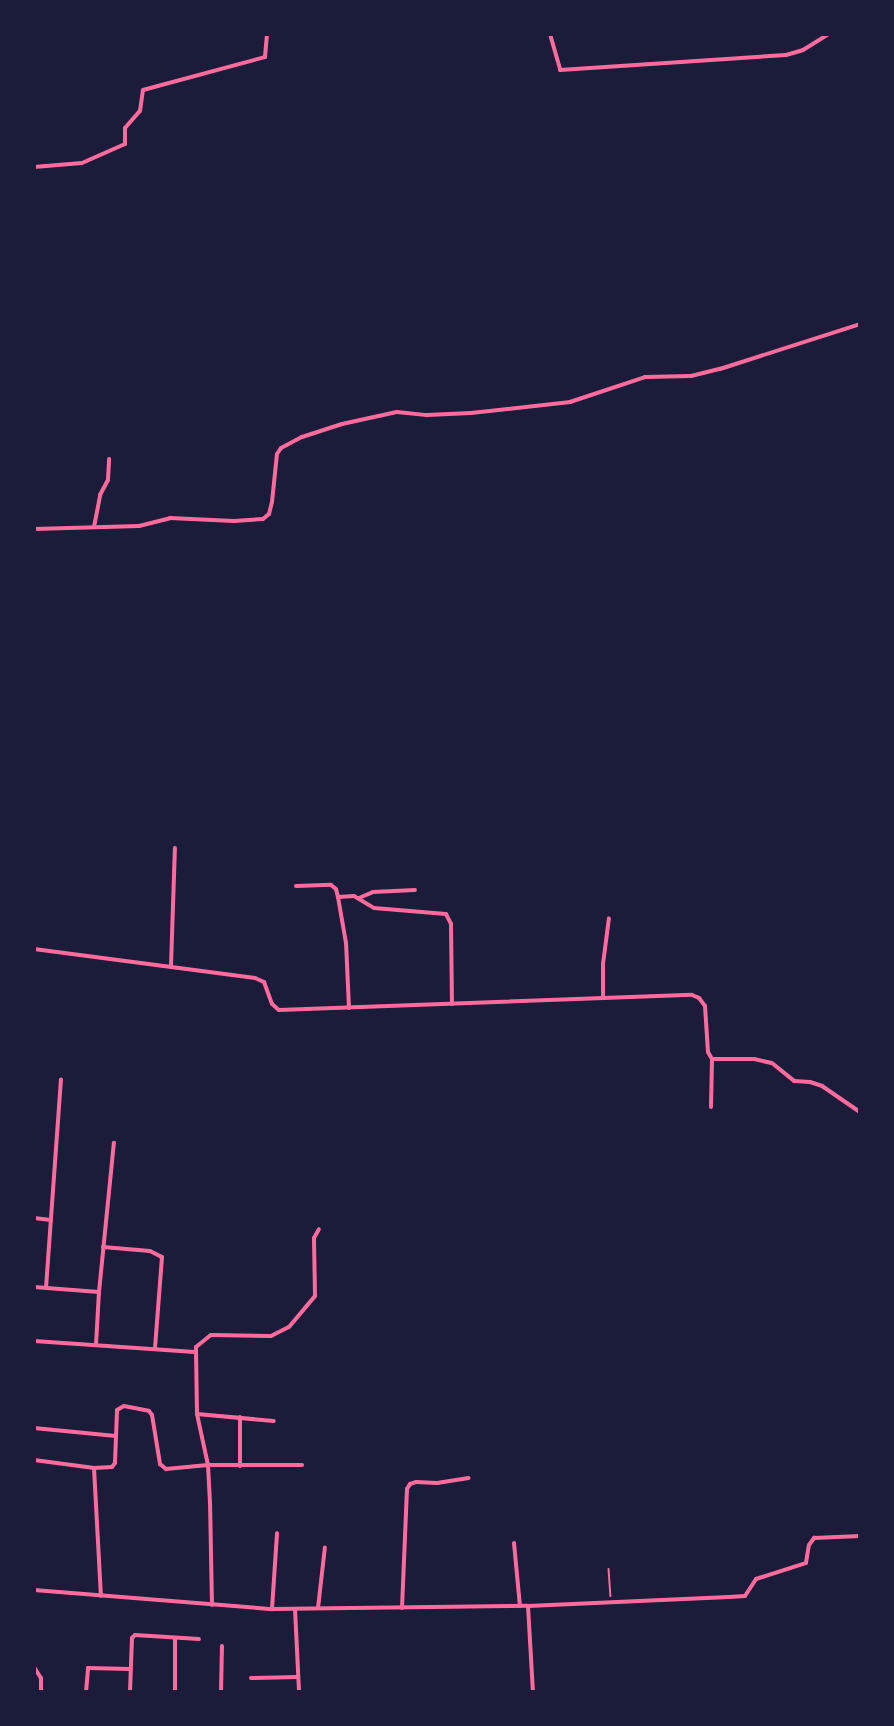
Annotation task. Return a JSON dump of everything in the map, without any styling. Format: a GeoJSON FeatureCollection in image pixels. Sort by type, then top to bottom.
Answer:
{"type":"FeatureCollection","features":[{"type":"Feature","properties":{"kind":"street"},"geometry":{"type":"LineString","coordinates":[[34,167],[82,163],[125,144],[125,128],[140,111],[144,90],[189,75],[265,57],[267,34]]}},
{"type":"Feature","properties":{"kind":"street"},"geometry":{"type":"LineString","coordinates":[[550,34],[560,70],[786,55],[803,50],[829,34]]}},
{"type":"Feature","properties":{"kind":"street"},"geometry":{"type":"LineString","coordinates":[[34,529],[139,526],[157,519],[170,518],[255,521],[266,518],[272,501],[277,454],[281,448],[302,437],[351,422],[397,412],[427,415],[471,413],[570,402],[645,377],[691,376],[720,369],[860,324]]}},
{"type":"Feature","properties":{"kind":"street"},"geometry":{"type":"LineString","coordinates":[[94,527],[100,495],[108,480],[109,459]]}},
{"type":"Feature","properties":{"kind":"street"},"geometry":{"type":"LineString","coordinates":[[171,966],[176,848]]}},
{"type":"Feature","properties":{"kind":"street"},"geometry":{"type":"LineString","coordinates":[[296,886],[331,885],[336,889],[346,943],[349,1008]]}},
{"type":"Feature","properties":{"kind":"street"},"geometry":{"type":"LineString","coordinates":[[338,897],[359,898],[373,892],[415,890]]}},
{"type":"Feature","properties":{"kind":"street"},"geometry":{"type":"LineString","coordinates":[[359,898],[374,908],[441,913],[448,916],[451,924],[452,1004]]}},
{"type":"Feature","properties":{"kind":"street"},"geometry":{"type":"LineString","coordinates":[[603,997],[603,964],[609,918]]}},
{"type":"Feature","properties":{"kind":"street"},"geometry":{"type":"LineString","coordinates":[[34,949],[255,978],[264,982],[272,1004],[279,1010],[603,997],[696,996],[705,1006],[708,1053],[712,1059],[711,1107]]}},
{"type":"Feature","properties":{"kind":"street"},"geometry":{"type":"LineString","coordinates":[[712,1059],[754,1059],[772,1063],[794,1081],[810,1082],[822,1086],[860,1112]]}},
{"type":"Feature","properties":{"kind":"street"},"geometry":{"type":"LineString","coordinates":[[46,1288],[61,1080]]}},
{"type":"Feature","properties":{"kind":"street"},"geometry":{"type":"LineString","coordinates":[[96,1345],[114,1143]]}},
{"type":"Feature","properties":{"kind":"street"},"geometry":{"type":"LineString","coordinates":[[34,1218],[51,1220]]}},
{"type":"Feature","properties":{"kind":"street"},"geometry":{"type":"LineString","coordinates":[[212,1605],[207,1465],[197,1414],[195,1352],[201,1341],[211,1335],[271,1336],[285,1330],[300,1317],[315,1296],[317,1288],[314,1238],[320,1229]]}},
{"type":"Feature","properties":{"kind":"street"},"geometry":{"type":"LineString","coordinates":[[103,1247],[157,1252],[162,1257],[154,1349]]}},
{"type":"Feature","properties":{"kind":"street"},"geometry":{"type":"LineString","coordinates":[[34,1287],[99,1292]]}},
{"type":"Feature","properties":{"kind":"street"},"geometry":{"type":"LineString","coordinates":[[34,1341],[195,1352]]}},
{"type":"Feature","properties":{"kind":"street"},"geometry":{"type":"LineString","coordinates":[[34,1460],[94,1468],[114,1465],[120,1407],[150,1411],[155,1420],[160,1464],[166,1469],[207,1465],[302,1465]]}},
{"type":"Feature","properties":{"kind":"street"},"geometry":{"type":"LineString","coordinates":[[197,1414],[274,1420]]}},
{"type":"Feature","properties":{"kind":"street"},"geometry":{"type":"LineString","coordinates":[[240,1417],[240,1466]]}},
{"type":"Feature","properties":{"kind":"street"},"geometry":{"type":"LineString","coordinates":[[34,1428],[116,1436]]}},
{"type":"Feature","properties":{"kind":"street"},"geometry":{"type":"LineString","coordinates":[[94,1468],[101,1596]]}},
{"type":"Feature","properties":{"kind":"street"},"geometry":{"type":"LineString","coordinates":[[402,1608],[407,1489],[410,1484],[416,1482],[437,1483],[469,1478]]}},
{"type":"Feature","properties":{"kind":"street"},"geometry":{"type":"LineString","coordinates":[[272,1610],[277,1533]]}},
{"type":"Feature","properties":{"kind":"street"},"geometry":{"type":"LineString","coordinates":[[34,1590],[272,1610],[519,1606],[745,1596],[756,1579],[806,1563],[809,1545],[814,1538],[860,1536]]}},
{"type":"Feature","properties":{"kind":"street"},"geometry":{"type":"LineString","coordinates":[[514,1543],[519,1606]]}},
{"type":"Feature","properties":{"kind":"street"},"geometry":{"type":"LineString","coordinates":[[318,1609],[325,1546]]}},
{"type":"Feature","properties":{"kind":"street"},"geometry":{"type":"LineString","coordinates":[[528,1605],[533,1692]]}},
{"type":"Feature","properties":{"kind":"street"},"geometry":{"type":"LineString","coordinates":[[295,1609],[299,1692]]}},
{"type":"Feature","properties":{"kind":"street"},"geometry":{"type":"LineString","coordinates":[[130,1692],[130,1668],[135,1635],[199,1639]]}},
{"type":"Feature","properties":{"kind":"street"},"geometry":{"type":"LineString","coordinates":[[175,1638],[175,1692]]}},
{"type":"Feature","properties":{"kind":"street"},"geometry":{"type":"LineString","coordinates":[[221,1692],[222,1646]]}},
{"type":"Feature","properties":{"kind":"street"},"geometry":{"type":"LineString","coordinates":[[34,1667],[41,1678],[41,1692]]}},
{"type":"Feature","properties":{"kind":"street"},"geometry":{"type":"LineString","coordinates":[[86,1692],[88,1668],[130,1668]]}},
{"type":"Feature","properties":{"kind":"street"},"geometry":{"type":"LineString","coordinates":[[251,1678],[298,1677]]}},
{"type":"Feature","properties":{"kind":"path"},"geometry":{"type":"LineString","coordinates":[[609,1569],[611,1602]]}}]}
